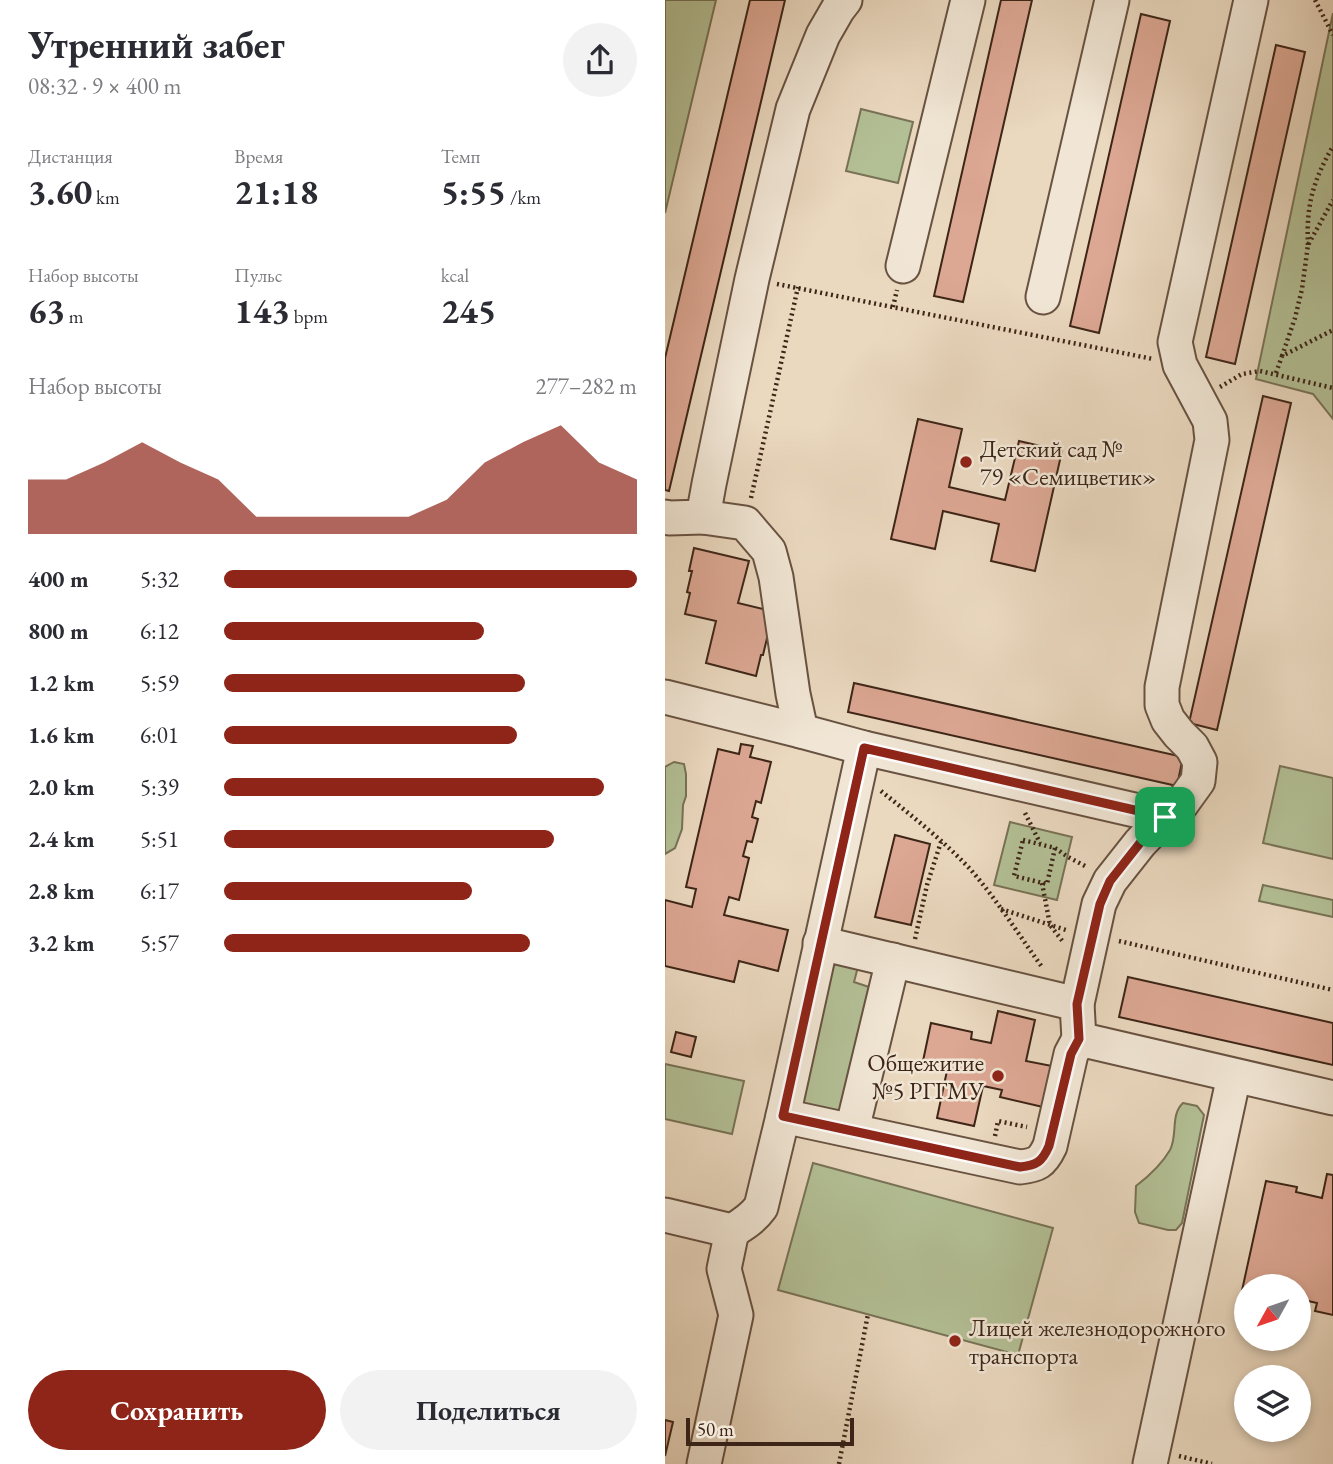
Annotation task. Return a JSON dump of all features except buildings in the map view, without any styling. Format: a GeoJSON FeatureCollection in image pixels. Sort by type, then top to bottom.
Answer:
{"type":"FeatureCollection","features":[{"type":"Feature","properties":{"kind":"lane"},"geometry":{"type":"LineString","coordinates":[[703,517],[752,279],[793,109],[823,35],[845,0]]}},
{"type":"Feature","properties":{"kind":"lane"},"geometry":{"type":"LineString","coordinates":[[903,266],[968,0]]}},
{"type":"Feature","properties":{"kind":"lane"},"geometry":{"type":"LineString","coordinates":[[1043,297],[1112,0]]}},
{"type":"Feature","properties":{"kind":"lane"},"geometry":{"type":"LineString","coordinates":[[783,1116],[1020,1167],[1034,1166],[1044,1158],[1053,1133],[1071,1054],[1079,1039],[1070,1003],[1089,952],[1100,904],[1110,881],[1140,843],[1165,817],[1180,806],[1198,781],[1201,762],[1192,747],[1168,720],[1162,705],[1161,687],[1212,440],[1210,421],[1180,365],[1175,342],[1251,0]]}},
{"type":"Feature","properties":{"kind":"lane"},"geometry":{"type":"LineString","coordinates":[[666,523],[703,517],[745,523],[769,551],[776,577],[801,730]]}},
{"type":"Feature","properties":{"kind":"lane"},"geometry":{"type":"LineString","coordinates":[[665,697],[801,730],[861,761],[1165,817]]}},
{"type":"Feature","properties":{"kind":"lane"},"geometry":{"type":"LineString","coordinates":[[665,1214],[732,1231],[755,1216],[761,1207],[861,761]]}},
{"type":"Feature","properties":{"kind":"lane"},"geometry":{"type":"LineString","coordinates":[[820,943],[1070,1003]]}},
{"type":"Feature","properties":{"kind":"lane"},"geometry":{"type":"LineString","coordinates":[[852,1130],[901,962]]}},
{"type":"Feature","properties":{"kind":"lane"},"geometry":{"type":"LineString","coordinates":[[1079,1039],[1333,1098]]}},
{"type":"Feature","properties":{"kind":"lane"},"geometry":{"type":"LineString","coordinates":[[1152,1457],[1234,1076]]}},
{"type":"Feature","properties":{"kind":"lane"},"geometry":{"type":"LineString","coordinates":[[703,1464],[736,1315],[724,1269],[732,1231]]}},
{"type":"Feature","properties":{"kind":"path"},"geometry":{"type":"LineString","coordinates":[[1315,0],[1333,35]]}},
{"type":"Feature","properties":{"kind":"path"},"geometry":{"type":"LineString","coordinates":[[1276,373],[1300,299],[1312,192],[1321,167],[1333,146]]}},
{"type":"Feature","properties":{"kind":"path"},"geometry":{"type":"LineString","coordinates":[[1308,245],[1333,200]]}},
{"type":"Feature","properties":{"kind":"path"},"geometry":{"type":"LineString","coordinates":[[752,279],[1180,365]]}},
{"type":"Feature","properties":{"kind":"path"},"geometry":{"type":"LineString","coordinates":[[749,505],[798,287]]}},
{"type":"Feature","properties":{"kind":"path"},"geometry":{"type":"LineString","coordinates":[[1282,356],[1333,330]]}},
{"type":"Feature","properties":{"kind":"path"},"geometry":{"type":"LineString","coordinates":[[1200,401],[1243,374],[1260,371],[1333,388]]}},
{"type":"Feature","properties":{"kind":"path"},"geometry":{"type":"LineString","coordinates":[[861,761],[971,870],[1070,1003]]}},
{"type":"Feature","properties":{"kind":"path"},"geometry":{"type":"LineString","coordinates":[[1055,848],[1047,884],[1014,876],[1023,840],[1055,848],[1083,866],[1114,876]]}},
{"type":"Feature","properties":{"kind":"path"},"geometry":{"type":"LineString","coordinates":[[901,962],[941,842]]}},
{"type":"Feature","properties":{"kind":"path"},"geometry":{"type":"LineString","coordinates":[[1042,883],[1050,925],[1059,938],[1089,952]]}},
{"type":"Feature","properties":{"kind":"path"},"geometry":{"type":"LineString","coordinates":[[1001,909],[1050,925],[1089,952]]}},
{"type":"Feature","properties":{"kind":"path"},"geometry":{"type":"LineString","coordinates":[[1089,952],[1103,937],[1333,990]]}},
{"type":"Feature","properties":{"kind":"path"},"geometry":{"type":"LineString","coordinates":[[989,1160],[998,1121],[1053,1133]]}},
{"type":"Feature","properties":{"kind":"path"},"geometry":{"type":"LineString","coordinates":[[839,1464],[868,1314]]}},
{"type":"Feature","properties":{"kind":"path"},"geometry":{"type":"LineString","coordinates":[[1152,1457],[1212,1464]]}},
{"type":"Feature","properties":{"kind":"green space"},"geometry":{"type":"Polygon","coordinates":[[[665,0],[716,0],[665,213],[665,0]]]}},
{"type":"Feature","properties":{"kind":"green space"},"geometry":{"type":"Polygon","coordinates":[[[1333,13],[1333,419],[1313,394],[1256,379],[1333,13]]]}},
{"type":"Feature","properties":{"kind":"green space"},"geometry":{"type":"Polygon","coordinates":[[[861,109],[913,122],[898,183],[846,171],[861,109]]]}},
{"type":"Feature","properties":{"kind":"green space"},"geometry":{"type":"Polygon","coordinates":[[[674,762],[684,764],[686,796],[682,829],[675,848],[665,854],[665,767],[674,762]]]}},
{"type":"Feature","properties":{"kind":"green space"},"geometry":{"type":"Polygon","coordinates":[[[1280,766],[1333,778],[1333,859],[1263,843],[1280,766]]]}},
{"type":"Feature","properties":{"kind":"green space"},"geometry":{"type":"Polygon","coordinates":[[[1010,822],[1072,837],[1057,900],[994,885],[1010,822]]]}},
{"type":"Feature","properties":{"kind":"green space"},"geometry":{"type":"Polygon","coordinates":[[[1263,885],[1333,900],[1333,917],[1259,901],[1263,885]]]}},
{"type":"Feature","properties":{"kind":"green space"},"geometry":{"type":"Polygon","coordinates":[[[860,959],[854,982],[875,989],[845,1114],[808,1114],[794,1089],[828,960],[860,959]]]}},
{"type":"Feature","properties":{"kind":"green space"},"geometry":{"type":"Polygon","coordinates":[[[665,1064],[744,1081],[732,1134],[665,1119],[665,1064]]]}},
{"type":"Feature","properties":{"kind":"green space"},"geometry":{"type":"Polygon","coordinates":[[[1183,1103],[1197,1106],[1204,1115],[1182,1223],[1176,1230],[1168,1230],[1139,1223],[1135,1212],[1136,1186],[1155,1170],[1170,1150],[1175,1119],[1183,1103]]]}},
{"type":"Feature","properties":{"kind":"green space"},"geometry":{"type":"Polygon","coordinates":[[[813,1163],[1053,1228],[1018,1355],[778,1290],[813,1163]]]}},
{"type":"Feature","properties":{"kind":"place","name":"Детский сад № 79 «Семицветик»"},"geometry":{"type":"Point","coordinates":[966,462]}},
{"type":"Feature","properties":{"kind":"place","name":"Общежитие №5 РГГМУ"},"geometry":{"type":"Point","coordinates":[998,1076]}},
{"type":"Feature","properties":{"kind":"place","name":"Лицей железнодорожного транспорта"},"geometry":{"type":"Point","coordinates":[955,1341]}},
{"type":"Feature","properties":{"kind":"route"},"geometry":{"type":"LineString","coordinates":[[864,748],[1165,817],[1110,881],[1100,904],[1077,1004],[1079,1039],[1071,1054],[1049,1146],[1044,1158],[1034,1166],[1020,1167],[783,1116],[864,748]]}}]}
